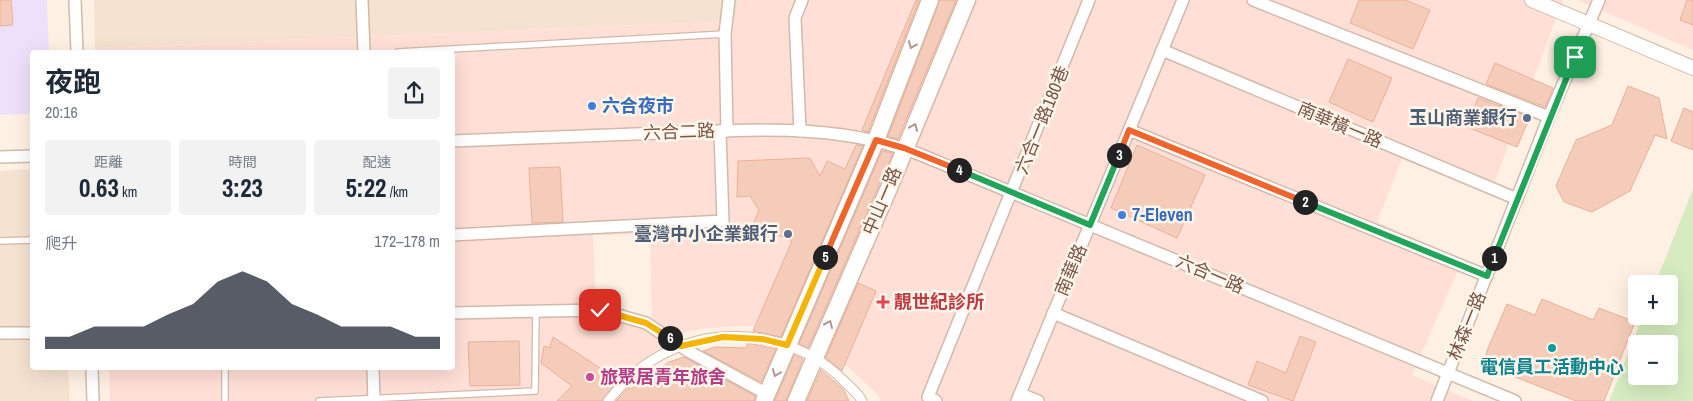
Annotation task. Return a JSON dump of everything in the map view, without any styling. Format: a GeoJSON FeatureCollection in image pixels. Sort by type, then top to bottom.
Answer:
{"type":"FeatureCollection","features":[{"type":"Feature","properties":{"kind":"main road","name":"中山一路"},"geometry":{"type":"LineString","coordinates":[[766,398],[876,140],[930,0]]}},
{"type":"Feature","properties":{"kind":"main road","name":"中山一路"},"geometry":{"type":"LineString","coordinates":[[796,401],[814,356],[889,188],[967,0]]}},
{"type":"Feature","properties":{"kind":"street"},"geometry":{"type":"LineString","coordinates":[[75,0],[77,50]]}},
{"type":"Feature","properties":{"kind":"street"},"geometry":{"type":"LineString","coordinates":[[362,0],[364,50]]}},
{"type":"Feature","properties":{"kind":"street"},"geometry":{"type":"LineString","coordinates":[[455,235],[723,221],[725,34],[729,0]]}},
{"type":"Feature","properties":{"kind":"street"},"geometry":{"type":"LineString","coordinates":[[800,131],[795,18],[802,0]]}},
{"type":"Feature","properties":{"kind":"street","name":"六合一路180巷"},"geometry":{"type":"LineString","coordinates":[[936,401],[928,397],[1013,192],[1089,0]]}},
{"type":"Feature","properties":{"kind":"street","name":"南華路"},"geometry":{"type":"LineString","coordinates":[[1019,397],[1183,0]]}},
{"type":"Feature","properties":{"kind":"street"},"geometry":{"type":"LineString","coordinates":[[1253,0],[1550,116]]}},
{"type":"Feature","properties":{"kind":"street"},"geometry":{"type":"LineString","coordinates":[[1532,0],[1693,68]]}},
{"type":"Feature","properties":{"kind":"street","name":"林森一路"},"geometry":{"type":"LineString","coordinates":[[1437,401],[1550,116],[1599,0]]}},
{"type":"Feature","properties":{"kind":"street","name":"南華橫一路"},"geometry":{"type":"LineString","coordinates":[[1162,50],[1517,199]]}},
{"type":"Feature","properties":{"kind":"street"},"geometry":{"type":"LineString","coordinates":[[1129,130],[1487,276]]}},
{"type":"Feature","properties":{"kind":"street","name":"六合二路"},"geometry":{"type":"LineString","coordinates":[[455,141],[723,131],[800,131],[847,135],[876,140],[904,148]]}},
{"type":"Feature","properties":{"kind":"street","name":"六合一路"},"geometry":{"type":"LineString","coordinates":[[904,148],[1515,401]]}},
{"type":"Feature","properties":{"kind":"street"},"geometry":{"type":"LineString","coordinates":[[0,158],[30,156]]}},
{"type":"Feature","properties":{"kind":"street"},"geometry":{"type":"LineString","coordinates":[[455,313],[600,310],[646,323],[766,398]]}},
{"type":"Feature","properties":{"kind":"street"},"geometry":{"type":"LineString","coordinates":[[1053,314],[1262,401]]}},
{"type":"Feature","properties":{"kind":"street"},"geometry":{"type":"LineString","coordinates":[[0,334],[30,333]]}},
{"type":"Feature","properties":{"kind":"street"},"geometry":{"type":"LineString","coordinates":[[608,401],[622,384],[651,360],[681,346],[723,337],[762,339],[787,345],[814,356],[834,370],[862,401]]}},
{"type":"Feature","properties":{"kind":"street"},"geometry":{"type":"LineString","coordinates":[[92,370],[94,401]]}},
{"type":"Feature","properties":{"kind":"street"},"geometry":{"type":"LineString","coordinates":[[373,370],[374,399]]}},
{"type":"Feature","properties":{"kind":"street"},"geometry":{"type":"LineString","coordinates":[[1019,397],[1038,401]]}},
{"type":"Feature","properties":{"kind":"lane"},"geometry":{"type":"LineString","coordinates":[[434,50],[725,34]]}},
{"type":"Feature","properties":{"kind":"lane"},"geometry":{"type":"LineString","coordinates":[[0,241],[30,240]]}},
{"type":"Feature","properties":{"kind":"lane"},"geometry":{"type":"LineString","coordinates":[[319,401],[535,391],[536,310]]}},
{"type":"Feature","properties":{"kind":"lane"},"geometry":{"type":"LineString","coordinates":[[224,370],[225,401]]}},
{"type":"Feature","properties":{"kind":"shaded area"},"geometry":{"type":"Polygon","coordinates":[[[0,0],[47,0],[49,50],[30,50],[30,114],[0,115],[0,0]]]}},
{"type":"Feature","properties":{"kind":"shaded area"},"geometry":{"type":"Polygon","coordinates":[[[94,0],[739,0],[735,21],[95,48],[94,0]]]}},
{"type":"Feature","properties":{"kind":"shaded area"},"geometry":{"type":"Polygon","coordinates":[[[739,0],[1563,0],[1490,194],[1402,159],[1377,222],[1463,259],[1412,375],[1473,401],[881,401],[878,395],[842,361],[761,325],[706,328],[686,332],[621,374],[600,401],[110,401],[109,370],[455,370],[455,50],[95,50],[95,48],[735,21],[739,0]],[[650,234],[593,235],[596,303],[652,318],[650,234]]]}},
{"type":"Feature","properties":{"kind":"shaded area"},"geometry":{"type":"Polygon","coordinates":[[[1577,0],[1693,0],[1693,50],[1577,0]]]}},
{"type":"Feature","properties":{"kind":"shaded area"},"geometry":{"type":"Polygon","coordinates":[[[30,169],[30,370],[68,370],[70,401],[0,401],[0,171],[30,169]]]}},
{"type":"Feature","properties":{"kind":"green space"},"geometry":{"type":"Polygon","coordinates":[[[1693,189],[1693,401],[1609,401],[1628,354],[1628,385],[1678,385],[1678,335],[1635,335],[1639,325],[1678,325],[1678,275],[1659,275],[1693,189]]]}},
{"type":"Feature","properties":{"kind":"building"},"geometry":{"type":"Polygon","coordinates":[[[0,0],[11,0],[13,25],[0,26],[0,0]]]}},
{"type":"Feature","properties":{"kind":"building"},"geometry":{"type":"Polygon","coordinates":[[[916,0],[919,0],[868,132],[862,130],[916,0]]]}},
{"type":"Feature","properties":{"kind":"building"},"geometry":{"type":"Polygon","coordinates":[[[940,0],[956,0],[898,139],[888,137],[940,0]]]}},
{"type":"Feature","properties":{"kind":"building"},"geometry":{"type":"Polygon","coordinates":[[[1359,0],[1405,0],[1430,10],[1413,49],[1350,23],[1359,0]]]}},
{"type":"Feature","properties":{"kind":"building"},"geometry":{"type":"Polygon","coordinates":[[[1687,0],[1693,0],[1693,25],[1680,20],[1687,0]]]}},
{"type":"Feature","properties":{"kind":"building"},"geometry":{"type":"Polygon","coordinates":[[[1348,59],[1392,78],[1373,122],[1329,102],[1348,59]]]}},
{"type":"Feature","properties":{"kind":"building"},"geometry":{"type":"Polygon","coordinates":[[[1495,63],[1553,88],[1545,107],[1486,84],[1495,63]]]}},
{"type":"Feature","properties":{"kind":"building"},"geometry":{"type":"Polygon","coordinates":[[[1628,86],[1659,98],[1667,139],[1655,135],[1630,191],[1592,212],[1564,202],[1556,186],[1576,140],[1612,125],[1628,86]]]}},
{"type":"Feature","properties":{"kind":"building"},"geometry":{"type":"Polygon","coordinates":[[[1478,98],[1530,117],[1517,147],[1467,127],[1478,98]]]}},
{"type":"Feature","properties":{"kind":"building"},"geometry":{"type":"Polygon","coordinates":[[[1684,108],[1693,112],[1693,150],[1671,141],[1684,108]]]}},
{"type":"Feature","properties":{"kind":"building"},"geometry":{"type":"Polygon","coordinates":[[[856,145],[863,146],[781,337],[753,331],[792,241],[753,224],[759,210],[750,196],[737,197],[738,161],[810,158],[820,176],[827,161],[845,169],[856,145]]]}},
{"type":"Feature","properties":{"kind":"building"},"geometry":{"type":"Polygon","coordinates":[[[1137,145],[1205,175],[1177,238],[1111,208],[1137,145]]]}},
{"type":"Feature","properties":{"kind":"building"},"geometry":{"type":"Polygon","coordinates":[[[882,151],[893,153],[808,348],[799,344],[882,151]]]}},
{"type":"Feature","properties":{"kind":"building"},"geometry":{"type":"Polygon","coordinates":[[[560,167],[563,222],[532,223],[529,168],[560,167]]]}},
{"type":"Feature","properties":{"kind":"building"},"geometry":{"type":"Polygon","coordinates":[[[858,283],[876,291],[842,371],[826,358],[858,283]]]}},
{"type":"Feature","properties":{"kind":"building"},"geometry":{"type":"Polygon","coordinates":[[[1542,299],[1593,320],[1599,308],[1628,319],[1628,325],[1634,325],[1630,335],[1628,335],[1628,340],[1604,401],[1576,401],[1490,367],[1486,353],[1507,304],[1535,315],[1542,299]]]}},
{"type":"Feature","properties":{"kind":"building"},"geometry":{"type":"Polygon","coordinates":[[[1300,336],[1316,342],[1293,401],[1248,385],[1257,361],[1286,373],[1300,336]]]}},
{"type":"Feature","properties":{"kind":"building"},"geometry":{"type":"Polygon","coordinates":[[[553,337],[618,380],[602,401],[557,401],[572,386],[541,363],[544,346],[550,348],[553,337]]]}},
{"type":"Feature","properties":{"kind":"building"},"geometry":{"type":"Polygon","coordinates":[[[519,341],[520,385],[470,386],[468,342],[519,341]]]}},
{"type":"Feature","properties":{"kind":"building"},"geometry":{"type":"Polygon","coordinates":[[[748,343],[776,349],[761,382],[703,351],[715,347],[746,348],[748,343]]]}},
{"type":"Feature","properties":{"kind":"building"},"geometry":{"type":"Polygon","coordinates":[[[794,355],[803,359],[786,401],[775,401],[794,355]]]}},
{"type":"Feature","properties":{"kind":"building"},"geometry":{"type":"Polygon","coordinates":[[[684,357],[755,396],[754,401],[616,401],[629,387],[631,389],[669,362],[684,357]]]}},
{"type":"Feature","properties":{"kind":"building"},"geometry":{"type":"Polygon","coordinates":[[[821,370],[844,390],[849,401],[807,401],[821,370]]]}},
{"type":"Feature","properties":{"kind":"place","name":"六合夜市"},"geometry":{"type":"Point","coordinates":[592,106]}},
{"type":"Feature","properties":{"kind":"place","name":"玉山商業銀行"},"geometry":{"type":"Point","coordinates":[1527,118]}},
{"type":"Feature","properties":{"kind":"place","name":"7-Eleven"},"geometry":{"type":"Point","coordinates":[1122,215]}},
{"type":"Feature","properties":{"kind":"place","name":"臺灣中小企業銀行"},"geometry":{"type":"Point","coordinates":[788,234]}},
{"type":"Feature","properties":{"kind":"place","name":"靚世紀診所"},"geometry":{"type":"Point","coordinates":[883,302]}},
{"type":"Feature","properties":{"kind":"place","name":"電信員工活動中心"},"geometry":{"type":"Point","coordinates":[1552,348]}},
{"type":"Feature","properties":{"kind":"place","name":"旅聚居青年旅舍"},"geometry":{"type":"Point","coordinates":[590,377]}},
{"type":"Feature","properties":{"kind":"route"},"geometry":{"type":"LineString","coordinates":[[600,310],[646,323],[681,346],[723,337],[762,339],[787,345],[876,140],[904,148],[1090,225],[1129,130],[1487,276],[1575,57]]}}]}
